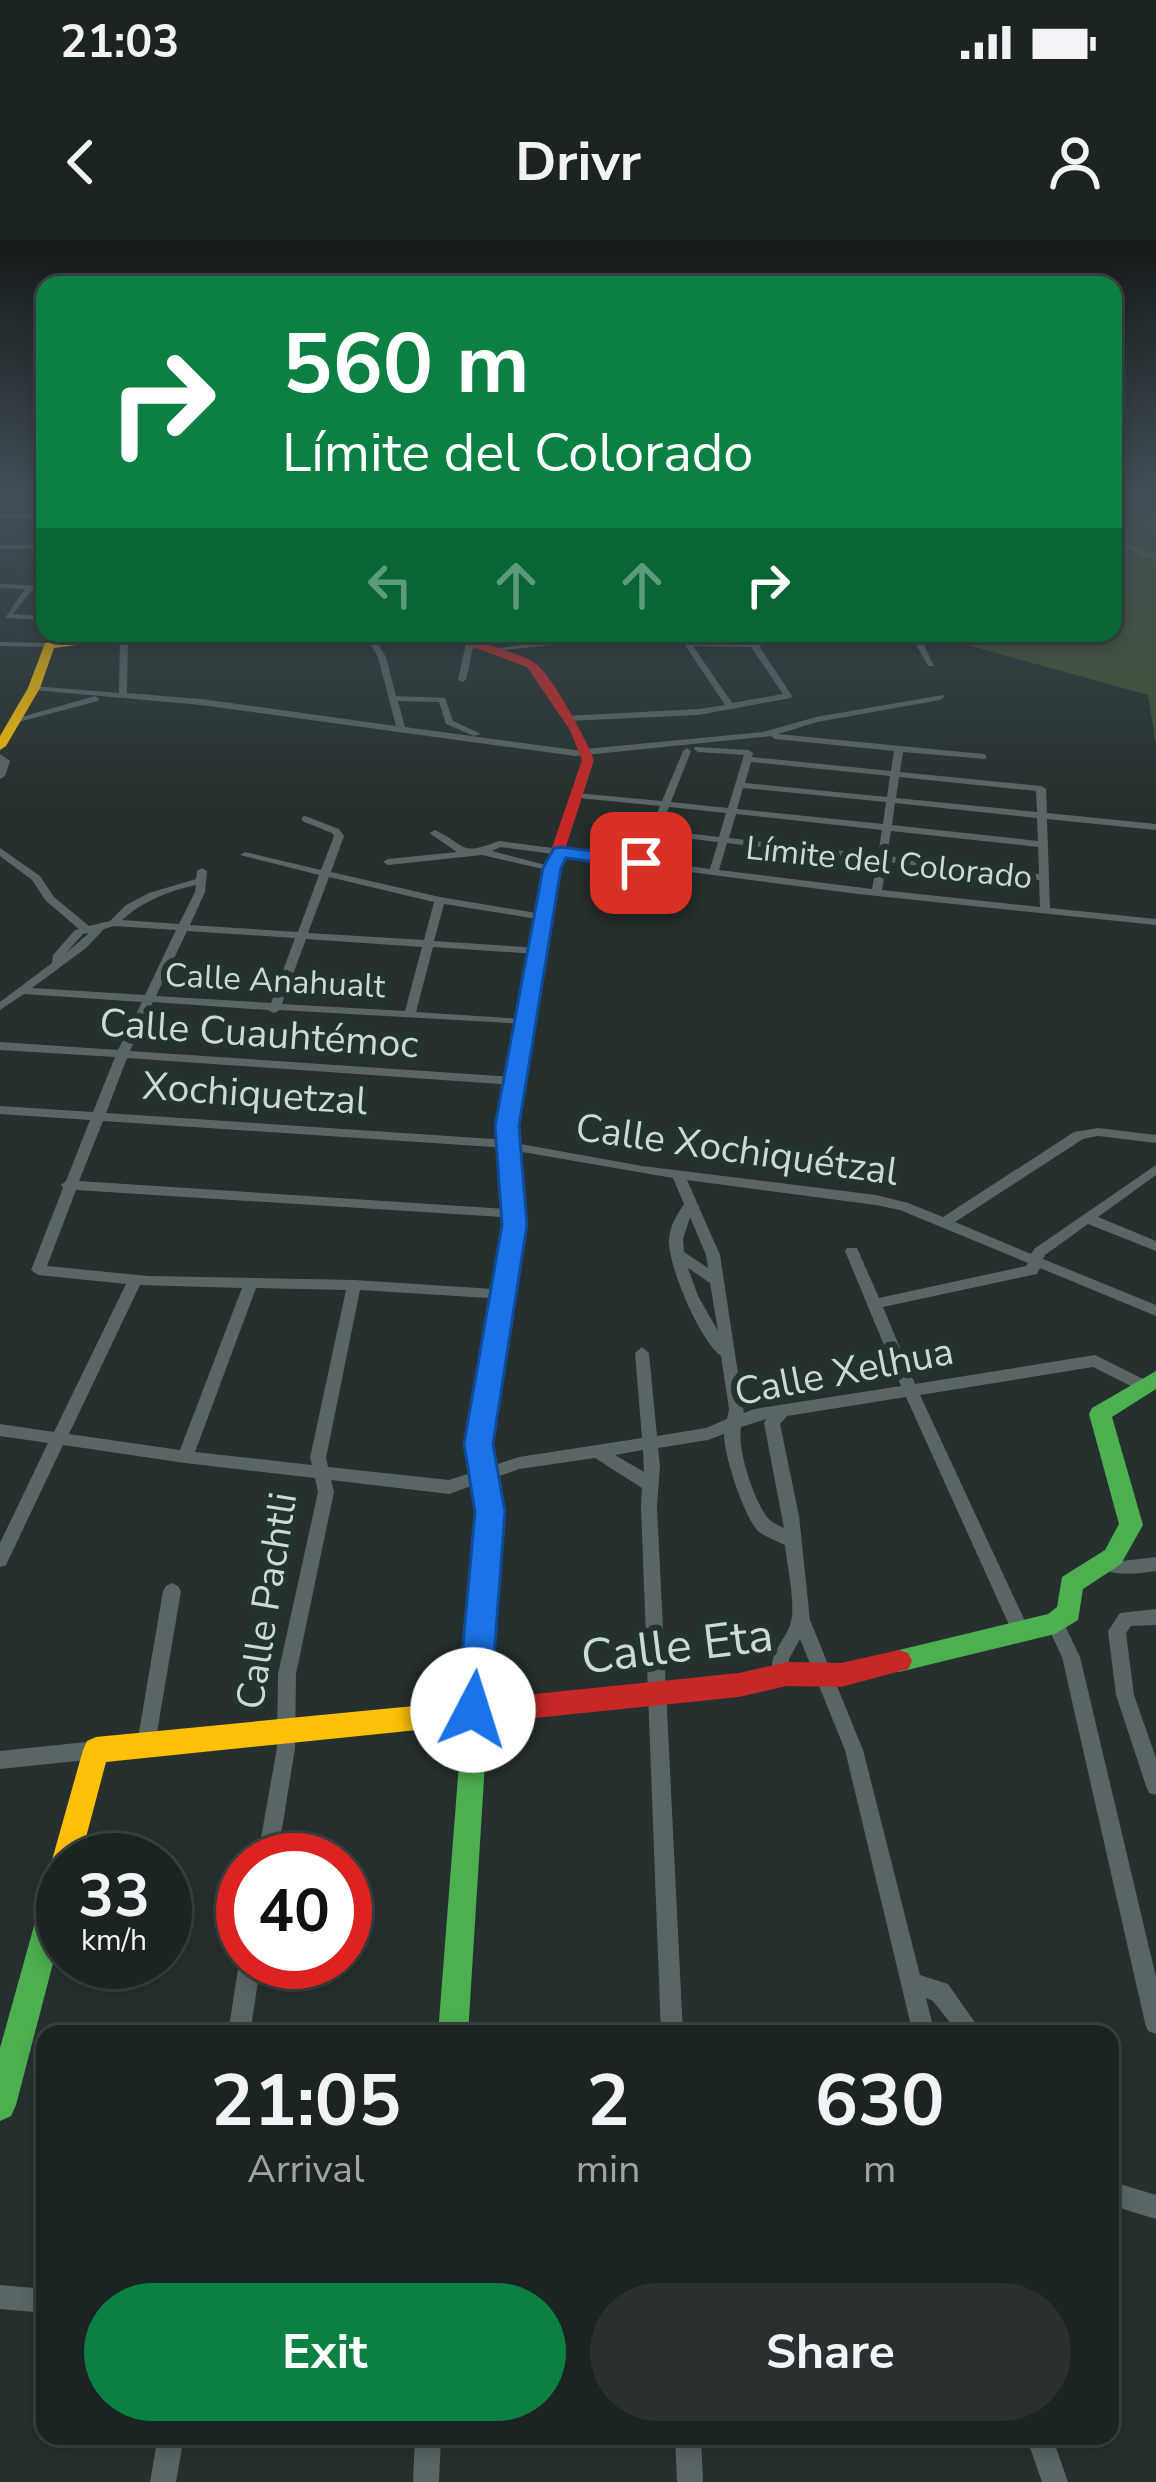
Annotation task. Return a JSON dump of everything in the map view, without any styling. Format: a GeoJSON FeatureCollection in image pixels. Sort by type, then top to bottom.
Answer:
{"type":"FeatureCollection","features":[{"type":"Feature","properties":{"kind":"street"},"geometry":{"type":"LineString","coordinates":[[22,598],[8,616],[36,618]]}},
{"type":"Feature","properties":{"kind":"street"},"geometry":{"type":"LineString","coordinates":[[0,644],[36,641]]}},
{"type":"Feature","properties":{"kind":"street"},"geometry":{"type":"LineString","coordinates":[[0,746],[34,688],[53,642]]}},
{"type":"Feature","properties":{"kind":"street"},"geometry":{"type":"LineString","coordinates":[[123,695],[124,642]]}},
{"type":"Feature","properties":{"kind":"street"},"geometry":{"type":"LineString","coordinates":[[372,642],[382,658],[401,730]]}},
{"type":"Feature","properties":{"kind":"street"},"geometry":{"type":"LineString","coordinates":[[454,2025],[490,1512],[478,1444],[515,1213],[506,1147],[523,1022],[556,860],[588,764],[568,718],[531,664],[467,642]]}},
{"type":"Feature","properties":{"kind":"street"},"geometry":{"type":"LineString","coordinates":[[494,650],[571,642]]}},
{"type":"Feature","properties":{"kind":"street"},"geometry":{"type":"LineString","coordinates":[[685,642],[730,706]]}},
{"type":"Feature","properties":{"kind":"street"},"geometry":{"type":"LineString","coordinates":[[719,642],[769,642]]}},
{"type":"Feature","properties":{"kind":"street"},"geometry":{"type":"LineString","coordinates":[[916,642],[931,664]]}},
{"type":"Feature","properties":{"kind":"street"},"geometry":{"type":"LineString","coordinates":[[462,680],[470,643]]}},
{"type":"Feature","properties":{"kind":"street"},"geometry":{"type":"LineString","coordinates":[[568,718],[730,706],[788,696],[754,644]]}},
{"type":"Feature","properties":{"kind":"street"},"geometry":{"type":"LineString","coordinates":[[34,688],[584,753],[683,748],[940,697]]}},
{"type":"Feature","properties":{"kind":"street"},"geometry":{"type":"LineString","coordinates":[[15,720],[123,695]]}},
{"type":"Feature","properties":{"kind":"street"},"geometry":{"type":"LineString","coordinates":[[394,698],[446,702],[444,715],[449,722],[474,731],[482,740]]}},
{"type":"Feature","properties":{"kind":"street"},"geometry":{"type":"LineString","coordinates":[[764,735],[983,757]]}},
{"type":"Feature","properties":{"kind":"street"},"geometry":{"type":"LineString","coordinates":[[714,871],[749,756],[764,735]]}},
{"type":"Feature","properties":{"kind":"street"},"geometry":{"type":"LineString","coordinates":[[683,748],[1038,788],[1044,791],[1041,844],[1046,860],[1041,877],[1045,907]]}},
{"type":"Feature","properties":{"kind":"street"},"geometry":{"type":"LineString","coordinates":[[641,863],[683,748]]}},
{"type":"Feature","properties":{"kind":"street"},"geometry":{"type":"LineString","coordinates":[[877,891],[898,748]]}},
{"type":"Feature","properties":{"kind":"street"},"geometry":{"type":"LineString","coordinates":[[0,758],[6,761],[0,776]]}},
{"type":"Feature","properties":{"kind":"street"},"geometry":{"type":"LineString","coordinates":[[741,785],[1156,827]]}},
{"type":"Feature","properties":{"kind":"street"},"geometry":{"type":"LineString","coordinates":[[579,795],[1041,844]]}},
{"type":"Feature","properties":{"kind":"street"},"geometry":{"type":"LineString","coordinates":[[274,1010],[339,834],[305,819]]}},
{"type":"Feature","properties":{"kind":"street"},"geometry":{"type":"LineString","coordinates":[[655,832],[1041,877]]}},
{"type":"Feature","properties":{"kind":"street"},"geometry":{"type":"LineString","coordinates":[[435,833],[466,853]]}},
{"type":"Feature","properties":{"kind":"street"},"geometry":{"type":"LineString","coordinates":[[0,851],[92,928]]}},
{"type":"Feature","properties":{"kind":"street","name":"Límite del Colorado"},"geometry":{"type":"LineString","coordinates":[[388,862],[482,852],[641,863],[1045,907],[1156,925]]}},
{"type":"Feature","properties":{"kind":"street"},"geometry":{"type":"LineString","coordinates":[[245,855],[440,901],[544,917]]}},
{"type":"Feature","properties":{"kind":"street"},"geometry":{"type":"LineString","coordinates":[[0,869],[16,863]]}},
{"type":"Feature","properties":{"kind":"street"},"geometry":{"type":"LineString","coordinates":[[114,923],[121,914],[201,876],[200,892],[122,1055],[38,1270],[504,1294]]}},
{"type":"Feature","properties":{"kind":"street"},"geometry":{"type":"LineString","coordinates":[[409,1016],[440,901]]}},
{"type":"Feature","properties":{"kind":"street"},"geometry":{"type":"LineString","coordinates":[[0,1007],[58,964],[92,928],[114,923],[538,951]]}},
{"type":"Feature","properties":{"kind":"street","name":"Calle Anahualt"},"geometry":{"type":"LineString","coordinates":[[23,991],[523,1022]]}},
{"type":"Feature","properties":{"kind":"street","name":"Calle Cuauhtémoc"},"geometry":{"type":"LineString","coordinates":[[0,1046],[514,1081]]}},
{"type":"Feature","properties":{"kind":"street","name":"Xochiquetzal"},"geometry":{"type":"LineString","coordinates":[[0,1110],[506,1147]]}},
{"type":"Feature","properties":{"kind":"street"},"geometry":{"type":"LineString","coordinates":[[942,1224],[1079,1135],[1093,1131],[1156,1139]]}},
{"type":"Feature","properties":{"kind":"street","name":"Calle Xochiquétzal"},"geometry":{"type":"LineString","coordinates":[[506,1147],[903,1206],[1156,1311]]}},
{"type":"Feature","properties":{"kind":"street"},"geometry":{"type":"LineString","coordinates":[[679,1176],[711,1246],[737,1409],[731,1446],[752,1507],[766,1529],[794,1541]]}},
{"type":"Feature","properties":{"kind":"street"},"geometry":{"type":"LineString","coordinates":[[873,1304],[1027,1272],[1039,1252],[1152,1178]]}},
{"type":"Feature","properties":{"kind":"street"},"geometry":{"type":"LineString","coordinates":[[68,1185],[515,1213]]}},
{"type":"Feature","properties":{"kind":"street"},"geometry":{"type":"LineString","coordinates":[[690,1206],[676,1234],[678,1255],[690,1296],[705,1315],[718,1346],[728,1353]]}},
{"type":"Feature","properties":{"kind":"street"},"geometry":{"type":"LineString","coordinates":[[1087,1218],[1156,1246]]}},
{"type":"Feature","properties":{"kind":"street"},"geometry":{"type":"LineString","coordinates":[[852,1251],[910,1392],[1021,1632]]}},
{"type":"Feature","properties":{"kind":"street"},"geometry":{"type":"LineString","coordinates":[[678,1255],[716,1280]]}},
{"type":"Feature","properties":{"kind":"street"},"geometry":{"type":"LineString","coordinates":[[0,1560],[136,1278]]}},
{"type":"Feature","properties":{"kind":"street"},"geometry":{"type":"LineString","coordinates":[[185,1457],[251,1282]]}},
{"type":"Feature","properties":{"kind":"street","name":"Calle Pachtli"},"geometry":{"type":"LineString","coordinates":[[271,1833],[295,1627],[326,1492],[318,1458],[354,1285]]}},
{"type":"Feature","properties":{"kind":"street"},"geometry":{"type":"LineString","coordinates":[[642,1353],[672,2025]]}},
{"type":"Feature","properties":{"kind":"street","name":"Calle Xelhua"},"geometry":{"type":"LineString","coordinates":[[0,1430],[449,1487],[519,1463],[708,1434],[734,1422],[782,1411],[1095,1361],[1150,1382]]}},
{"type":"Feature","properties":{"kind":"street"},"geometry":{"type":"LineString","coordinates":[[1150,1382],[1100,1414],[1130,1515],[1128,1534],[1106,1564],[1071,1583],[1062,1618],[1156,2023]]}},
{"type":"Feature","properties":{"kind":"street"},"geometry":{"type":"LineString","coordinates":[[782,1411],[772,1423],[794,1541],[801,1620],[854,1750],[922,2025]]}},
{"type":"Feature","properties":{"kind":"street"},"geometry":{"type":"LineString","coordinates":[[600,1453],[650,1485]]}},
{"type":"Feature","properties":{"kind":"street"},"geometry":{"type":"LineString","coordinates":[[1106,1564],[1156,1564]]}},
{"type":"Feature","properties":{"kind":"street"},"geometry":{"type":"LineString","coordinates":[[146,1744],[172,1591]]}},
{"type":"Feature","properties":{"kind":"street"},"geometry":{"type":"LineString","coordinates":[[1156,1617],[1126,1618],[1117,1631],[1125,1695],[1156,1786]]}},
{"type":"Feature","properties":{"kind":"street","name":"Calle Eta"},"geometry":{"type":"LineString","coordinates":[[0,1760],[739,1685],[780,1676],[823,1676],[1021,1632],[1062,1618]]}},
{"type":"Feature","properties":{"kind":"street"},"geometry":{"type":"LineString","coordinates":[[780,1676],[780,1658],[801,1620]]}},
{"type":"Feature","properties":{"kind":"street"},"geometry":{"type":"LineString","coordinates":[[73,1833],[96,1750]]}},
{"type":"Feature","properties":{"kind":"street"},"geometry":{"type":"LineString","coordinates":[[0,2105],[36,1972]]}},
{"type":"Feature","properties":{"kind":"street"},"geometry":{"type":"LineString","coordinates":[[913,1984],[940,1992],[965,2025]]}},
{"type":"Feature","properties":{"kind":"street"},"geometry":{"type":"LineString","coordinates":[[240,2025],[246,1989]]}},
{"type":"Feature","properties":{"kind":"street"},"geometry":{"type":"LineString","coordinates":[[1119,2196],[1156,2207]]}},
{"type":"Feature","properties":{"kind":"street"},"geometry":{"type":"LineString","coordinates":[[0,2297],[36,2300]]}},
{"type":"Feature","properties":{"kind":"street"},"geometry":{"type":"LineString","coordinates":[[163,2482],[169,2445]]}},
{"type":"Feature","properties":{"kind":"street"},"geometry":{"type":"LineString","coordinates":[[426,2482],[428,2445]]}},
{"type":"Feature","properties":{"kind":"street"},"geometry":{"type":"LineString","coordinates":[[688,2445],[690,2482]]}},
{"type":"Feature","properties":{"kind":"street"},"geometry":{"type":"LineString","coordinates":[[1042,2445],[1055,2482]]}},
{"type":"Feature","properties":{"kind":"green space"},"geometry":{"type":"Polygon","coordinates":[[[1122,598],[1156,598],[1156,745],[1148,695],[960,643],[1122,642],[1122,598]]]}},
{"type":"Feature","properties":{"kind":"traffic: fast"},"geometry":{"type":"LineString","coordinates":[[899,1661],[1055,1623],[1069,1612],[1071,1584],[1113,1557],[1131,1525],[1100,1414],[1156,1379]]}},
{"type":"Feature","properties":{"kind":"traffic: fast"},"geometry":{"type":"LineString","coordinates":[[454,2025],[481,1635]]}},
{"type":"Feature","properties":{"kind":"traffic: fast"},"geometry":{"type":"LineString","coordinates":[[0,2105],[36,1972]]}},
{"type":"Feature","properties":{"kind":"traffic: slow"},"geometry":{"type":"LineString","coordinates":[[0,746],[34,688],[49,645],[77,642]]}},
{"type":"Feature","properties":{"kind":"traffic: slow"},"geometry":{"type":"LineString","coordinates":[[481,1635],[490,1512],[478,1444],[492,1342],[513,1245],[515,1196],[507,1136]]}},
{"type":"Feature","properties":{"kind":"traffic: slow"},"geometry":{"type":"LineString","coordinates":[[73,1833],[96,1750],[486,1711]]}},
{"type":"Feature","properties":{"kind":"traffic: jam"},"geometry":{"type":"LineString","coordinates":[[466,642],[531,665],[576,730],[588,760],[552,868],[507,1136]]}},
{"type":"Feature","properties":{"kind":"traffic: jam"},"geometry":{"type":"LineString","coordinates":[[486,1711],[739,1685],[787,1674],[841,1675],[899,1661]]}},
{"type":"Feature","properties":{"kind":"route"},"geometry":{"type":"LineString","coordinates":[[473,1710],[490,1512],[478,1444],[515,1225],[507,1126],[552,868],[560,852],[641,863]]}}]}
